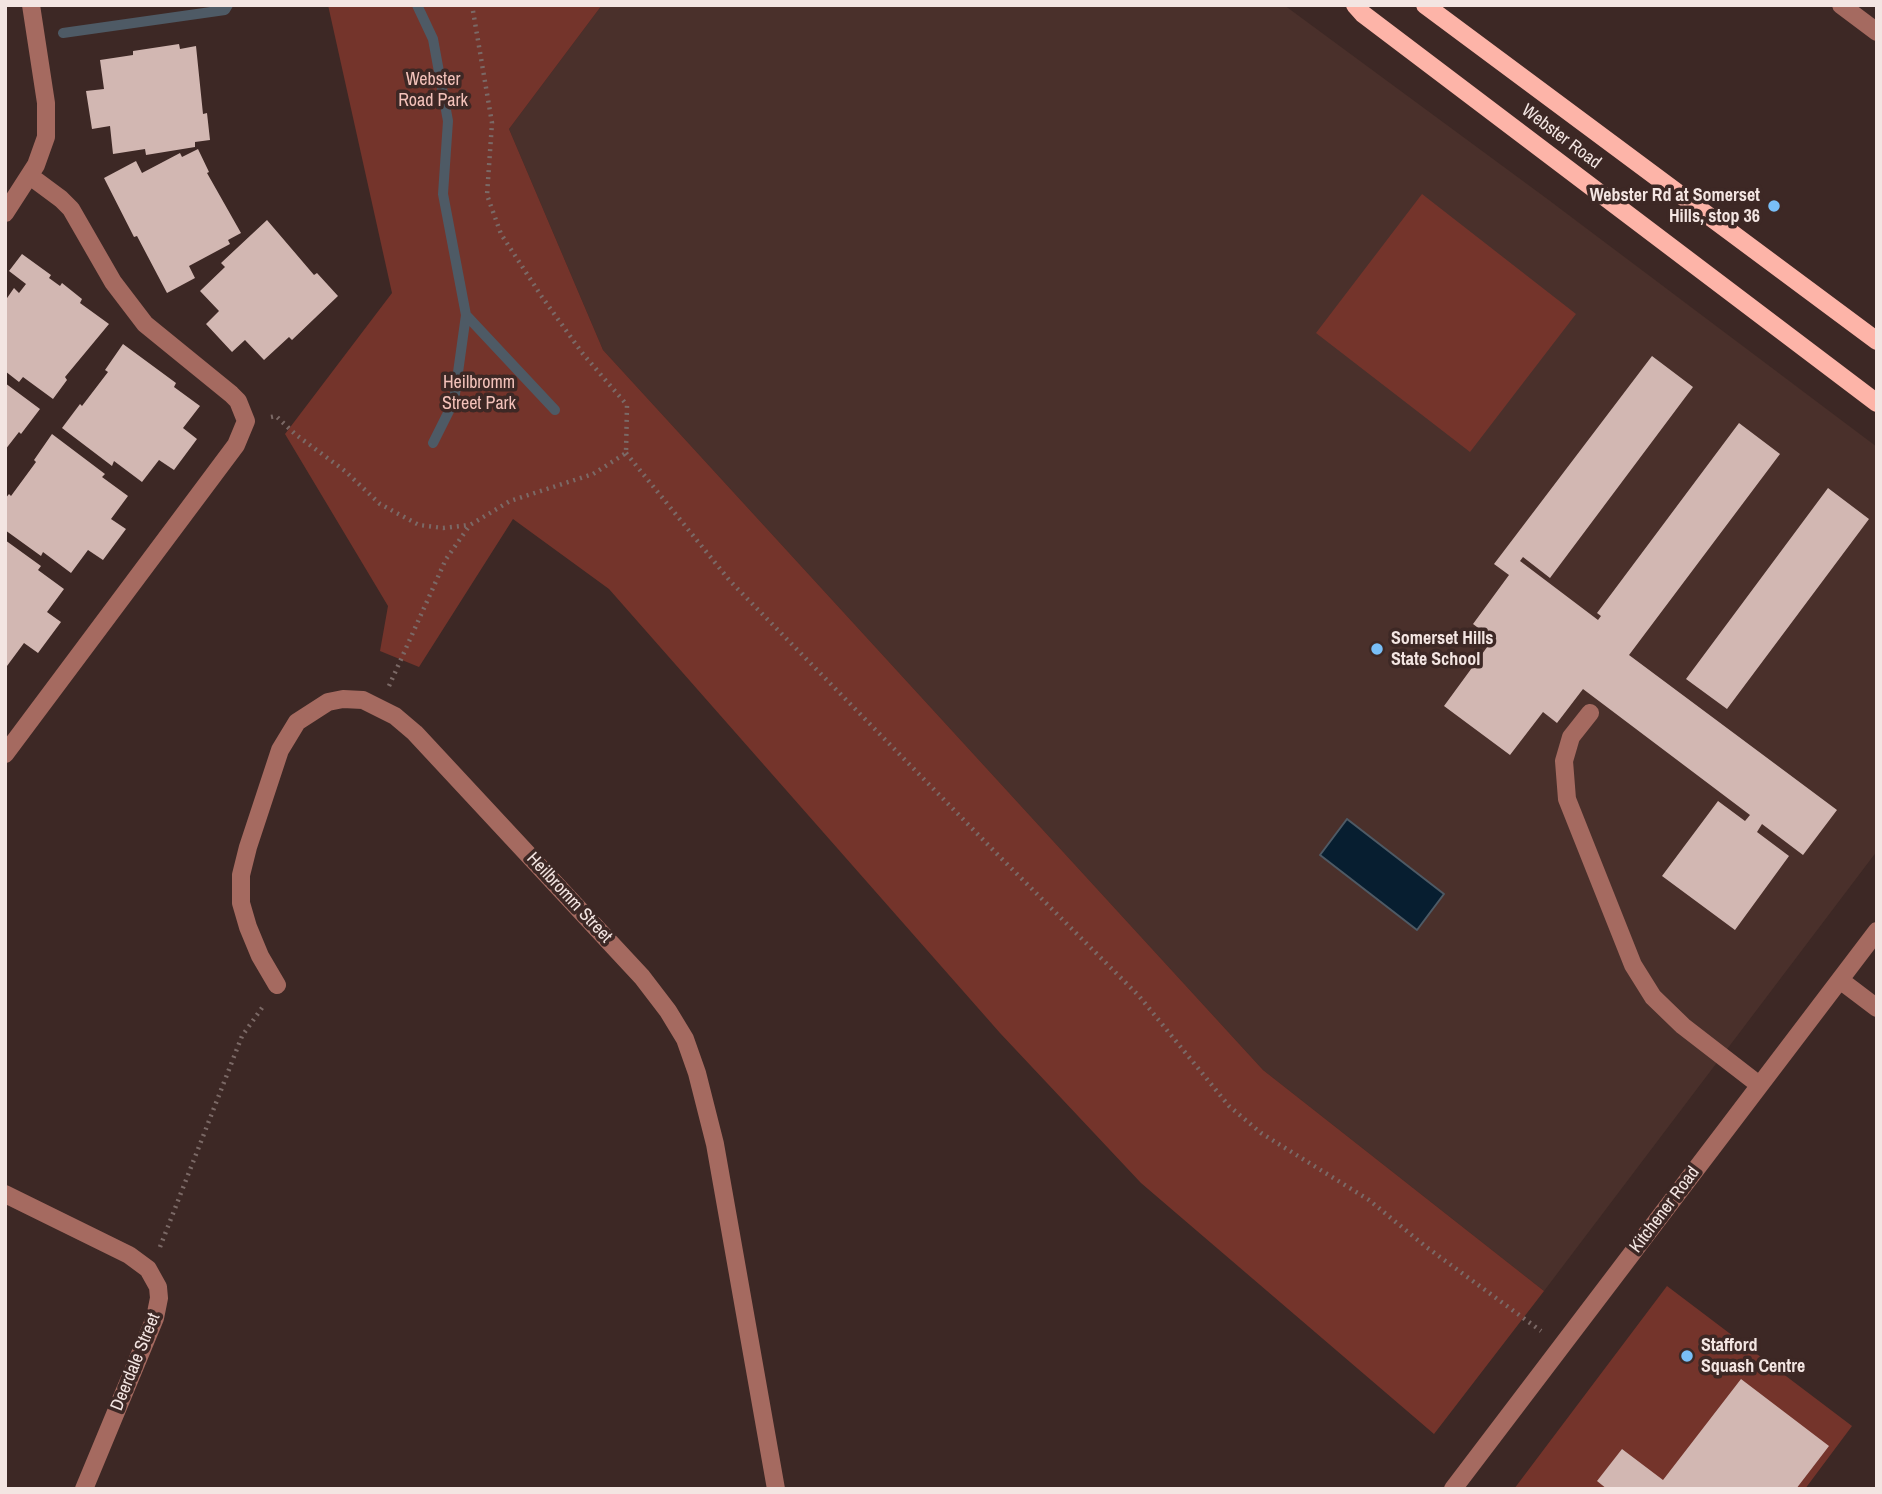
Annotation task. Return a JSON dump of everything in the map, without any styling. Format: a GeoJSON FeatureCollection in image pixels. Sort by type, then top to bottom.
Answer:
{"type":"FeatureCollection","features":[{"type":"Feature","properties":{"kind":"main road","name":"Webster Road"},"geometry":{"type":"LineString","coordinates":[[1355,5],[1363,15],[1877,403]]}},
{"type":"Feature","properties":{"kind":"main road","name":"Webster Road"},"geometry":{"type":"LineString","coordinates":[[1425,5],[1877,341]]}},
{"type":"Feature","properties":{"kind":"street"},"geometry":{"type":"LineString","coordinates":[[5,213],[43,152],[47,121],[31,5]]}},
{"type":"Feature","properties":{"kind":"street"},"geometry":{"type":"LineString","coordinates":[[1841,5],[1877,32]]}},
{"type":"Feature","properties":{"kind":"street"},"geometry":{"type":"LineString","coordinates":[[5,754],[236,444],[246,421],[238,401],[231,394],[145,324],[113,282],[71,209],[30,176]]}},
{"type":"Feature","properties":{"kind":"street","name":"Heilbromm Street"},"geometry":{"type":"LineString","coordinates":[[277,985],[260,956],[248,927],[241,903],[241,875],[280,750],[297,722],[328,702],[343,699],[363,700],[396,716],[415,733],[642,977],[685,1039],[697,1073],[715,1144],[776,1489]]}},
{"type":"Feature","properties":{"kind":"street"},"geometry":{"type":"LineString","coordinates":[[1590,713],[1571,737],[1564,761],[1567,799],[1633,965],[1653,997],[1663,1007],[1683,1026],[1758,1084]]}},
{"type":"Feature","properties":{"kind":"street","name":"Kitchener Road"},"geometry":{"type":"LineString","coordinates":[[1453,1489],[1758,1084],[1877,931]]}},
{"type":"Feature","properties":{"kind":"street"},"geometry":{"type":"LineString","coordinates":[[1840,980],[1877,1008]]}},
{"type":"Feature","properties":{"kind":"street"},"geometry":{"type":"LineString","coordinates":[[5,1194],[117,1248],[148,1269]]}},
{"type":"Feature","properties":{"kind":"street","name":"Deerdale Street"},"geometry":{"type":"LineString","coordinates":[[85,1489],[155,1318],[158,1287],[148,1269]]}},
{"type":"Feature","properties":{"kind":"path"},"geometry":{"type":"LineString","coordinates":[[472,5],[492,122],[487,195],[501,234],[535,287],[583,354],[626,405],[626,453],[730,581],[1139,996],[1229,1107],[1261,1133],[1369,1200],[1425,1246],[1561,1347]]}},
{"type":"Feature","properties":{"kind":"path"},"geometry":{"type":"LineString","coordinates":[[295,434],[345,471],[380,504],[419,525],[443,528],[470,525]]}},
{"type":"Feature","properties":{"kind":"path"},"geometry":{"type":"LineString","coordinates":[[380,706],[446,559],[470,525],[510,501],[593,474],[626,453]]}},
{"type":"Feature","properties":{"kind":"path"},"geometry":{"type":"LineString","coordinates":[[148,1269],[163,1240],[242,1036],[277,985]]}},
{"type":"Feature","properties":{"kind":"shaded area","name":"Somerset Hills State School"},"geometry":{"type":"Polygon","coordinates":[[[602,5],[1284,5],[1877,447],[1877,851],[1544,1291],[1263,1070],[603,350],[509,129],[602,5]]]}},
{"type":"Feature","properties":{"kind":"green space","name":"Heilbromm Street Park"},"geometry":{"type":"Polygon","coordinates":[[[328,5],[602,5],[509,129],[603,350],[1263,1070],[1544,1291],[1434,1434],[1141,1183],[1000,1033],[609,589],[513,519],[419,667],[380,651],[388,606],[285,434],[392,293],[328,5]]]}},
{"type":"Feature","properties":{"kind":"green space"},"geometry":{"type":"Polygon","coordinates":[[[1422,194],[1576,314],[1470,452],[1316,333],[1422,194]]]}},
{"type":"Feature","properties":{"kind":"green space","name":"Stafford Squash Centre"},"geometry":{"type":"Polygon","coordinates":[[[1667,1286],[1852,1426],[1805,1489],[1514,1489],[1667,1286]]]}},
{"type":"Feature","properties":{"kind":"water"},"geometry":{"type":"Polygon","coordinates":[[[1347,819],[1444,894],[1417,930],[1320,855],[1347,819]]]}},
{"type":"Feature","properties":{"kind":"building"},"geometry":{"type":"Polygon","coordinates":[[[179,44],[180,49],[196,46],[203,114],[207,113],[210,140],[195,142],[195,147],[146,155],[145,149],[113,154],[110,126],[92,129],[86,91],[104,89],[100,60],[133,55],[133,51],[179,44]]]}},
{"type":"Feature","properties":{"kind":"building"},"geometry":{"type":"Polygon","coordinates":[[[198,149],[209,172],[207,173],[241,233],[228,240],[230,244],[189,266],[195,278],[167,293],[104,178],[136,161],[142,173],[180,153],[182,157],[198,149]]]}},
{"type":"Feature","properties":{"kind":"building"},"geometry":{"type":"Polygon","coordinates":[[[267,220],[314,275],[317,273],[338,296],[292,340],[289,337],[264,360],[245,340],[232,352],[206,324],[219,311],[200,291],[225,267],[221,263],[267,220]]]}},
{"type":"Feature","properties":{"kind":"building"},"geometry":{"type":"Polygon","coordinates":[[[22,254],[51,275],[49,278],[60,286],[62,283],[82,299],[80,303],[109,324],[65,377],[67,380],[53,399],[23,377],[19,382],[5,371],[5,301],[14,288],[19,293],[26,284],[9,271],[22,254]]]}},
{"type":"Feature","properties":{"kind":"building"},"geometry":{"type":"Polygon","coordinates":[[[123,344],[176,383],[174,387],[200,406],[183,428],[197,439],[174,470],[159,460],[142,482],[114,461],[112,466],[62,428],[108,372],[105,370],[123,344]]]}},
{"type":"Feature","properties":{"kind":"building"},"geometry":{"type":"Polygon","coordinates":[[[1652,356],[1693,387],[1550,578],[1523,557],[1520,561],[1598,620],[1601,616],[1597,613],[1739,423],[1780,454],[1629,655],[1837,810],[1803,855],[1762,824],[1757,832],[1789,856],[1735,930],[1662,876],[1718,801],[1745,821],[1750,815],[1583,689],[1557,723],[1543,712],[1510,755],[1444,706],[1493,639],[1473,624],[1509,575],[1494,564],[1652,356]]]}},
{"type":"Feature","properties":{"kind":"building"},"geometry":{"type":"Polygon","coordinates":[[[5,383],[40,409],[5,450],[5,383]]]}},
{"type":"Feature","properties":{"kind":"building"},"geometry":{"type":"Polygon","coordinates":[[[52,434],[105,474],[102,477],[128,496],[111,519],[126,529],[103,560],[88,550],[71,573],[43,552],[41,556],[5,530],[5,499],[9,494],[11,496],[36,462],[34,460],[52,434]]]}},
{"type":"Feature","properties":{"kind":"building"},"geometry":{"type":"Polygon","coordinates":[[[1828,488],[1869,519],[1727,709],[1686,679],[1828,488]]]}},
{"type":"Feature","properties":{"kind":"building"},"geometry":{"type":"Polygon","coordinates":[[[5,540],[41,566],[38,570],[64,589],[47,612],[61,622],[38,653],[24,643],[7,666],[5,540]]]}},
{"type":"Feature","properties":{"kind":"building"},"geometry":{"type":"Polygon","coordinates":[[[1741,1379],[1829,1446],[1796,1489],[1607,1489],[1597,1481],[1622,1449],[1663,1480],[1741,1379]]]}},
{"type":"Feature","properties":{"kind":"waterway"},"geometry":{"type":"LineString","coordinates":[[63,33],[225,10],[228,5]]}},
{"type":"Feature","properties":{"kind":"waterway"},"geometry":{"type":"LineString","coordinates":[[417,5],[433,39],[448,121],[443,194],[466,315],[454,401],[433,443]]}},
{"type":"Feature","properties":{"kind":"waterway"},"geometry":{"type":"LineString","coordinates":[[466,315],[555,410]]}},
{"type":"Feature","properties":{"kind":"place","name":"Webster Rd at Somerset Hills, stop 36"},"geometry":{"type":"Point","coordinates":[1774,206]}},
{"type":"Feature","properties":{"kind":"place","name":"Somerset Hills State School"},"geometry":{"type":"Point","coordinates":[1377,649]}},
{"type":"Feature","properties":{"kind":"place","name":"Stafford Squash Centre"},"geometry":{"type":"Point","coordinates":[1687,1356]}},
{"type":"Feature","properties":{"kind":"park label","name":"Webster Road Park"},"geometry":{"type":"Point","coordinates":[433,90]}}]}
